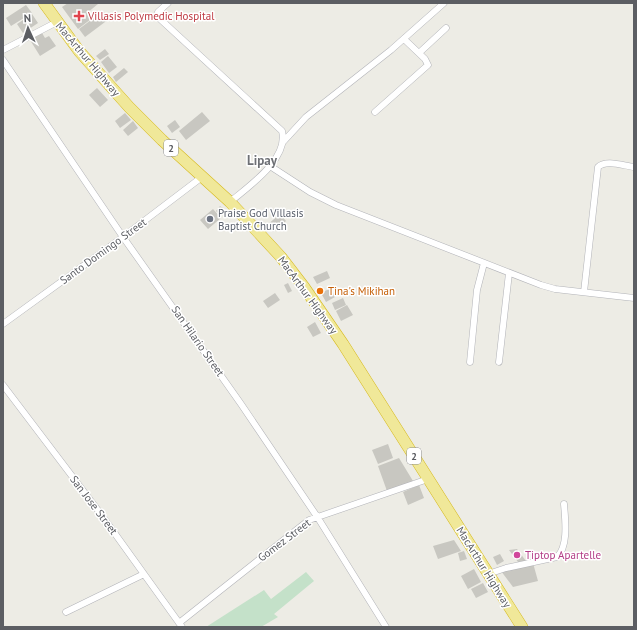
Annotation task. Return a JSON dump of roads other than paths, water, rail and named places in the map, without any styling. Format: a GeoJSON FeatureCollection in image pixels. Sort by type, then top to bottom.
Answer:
{"type":"FeatureCollection","features":[{"type":"Feature","properties":{"kind":"highway","name":"MacArthur Highway"},"geometry":{"type":"LineString","coordinates":[[44,3],[84,56],[129,107],[230,202],[281,257],[304,287],[343,344],[522,627]]}},
{"type":"Feature","properties":{"kind":"street"},"geometry":{"type":"LineString","coordinates":[[168,3],[158,12],[160,19],[278,126],[282,131],[283,142]]}},
{"type":"Feature","properties":{"kind":"street"},"geometry":{"type":"LineString","coordinates":[[230,202],[270,166],[283,142],[306,117],[404,39],[444,3]]}},
{"type":"Feature","properties":{"kind":"street"},"geometry":{"type":"LineString","coordinates":[[3,50],[57,22]]}},
{"type":"Feature","properties":{"kind":"street"},"geometry":{"type":"LineString","coordinates":[[419,53],[446,28]]}},
{"type":"Feature","properties":{"kind":"street"},"geometry":{"type":"LineString","coordinates":[[375,112],[427,66],[427,62],[404,39]]}},
{"type":"Feature","properties":{"kind":"street","name":"San Hilario Street"},"geometry":{"type":"LineString","coordinates":[[3,60],[124,237],[238,398],[318,518],[386,627]]}},
{"type":"Feature","properties":{"kind":"street"},"geometry":{"type":"LineString","coordinates":[[584,292],[598,167],[603,164],[634,167]]}},
{"type":"Feature","properties":{"kind":"street"},"geometry":{"type":"LineString","coordinates":[[270,166],[310,192],[336,205],[510,273],[555,288],[634,298]]}},
{"type":"Feature","properties":{"kind":"street","name":"Santo Domingo Street"},"geometry":{"type":"LineString","coordinates":[[3,324],[124,237],[202,176]]}},
{"type":"Feature","properties":{"kind":"street"},"geometry":{"type":"LineString","coordinates":[[470,362],[477,290],[484,263]]}},
{"type":"Feature","properties":{"kind":"street"},"geometry":{"type":"LineString","coordinates":[[499,362],[510,273]]}},
{"type":"Feature","properties":{"kind":"street","name":"San Jose Street"},"geometry":{"type":"LineString","coordinates":[[3,385],[103,517],[181,625]]}},
{"type":"Feature","properties":{"kind":"street","name":"Gomez Street"},"geometry":{"type":"LineString","coordinates":[[181,625],[308,520],[318,518],[428,479]]}},
{"type":"Feature","properties":{"kind":"street"},"geometry":{"type":"LineString","coordinates":[[488,574],[506,568],[557,557],[561,553],[564,544],[564,504]]}},
{"type":"Feature","properties":{"kind":"street"},"geometry":{"type":"LineString","coordinates":[[66,612],[144,574]]}},
{"type":"Feature","properties":{"kind":"place","name":"Villasis Polymedic Hospital"},"geometry":{"type":"Point","coordinates":[79,16]}},
{"type":"Feature","properties":{"kind":"place","name":"Praise God Villasis Baptist Church"},"geometry":{"type":"Point","coordinates":[210,219]}},
{"type":"Feature","properties":{"kind":"place","name":"Tina's Mikihan"},"geometry":{"type":"Point","coordinates":[320,291]}},
{"type":"Feature","properties":{"kind":"place","name":"Tiptop Apartelle"},"geometry":{"type":"Point","coordinates":[517,555]}},
{"type":"Feature","properties":{"kind":"district","name":"Lipay"},"geometry":{"type":"Point","coordinates":[262,160]}}]}
